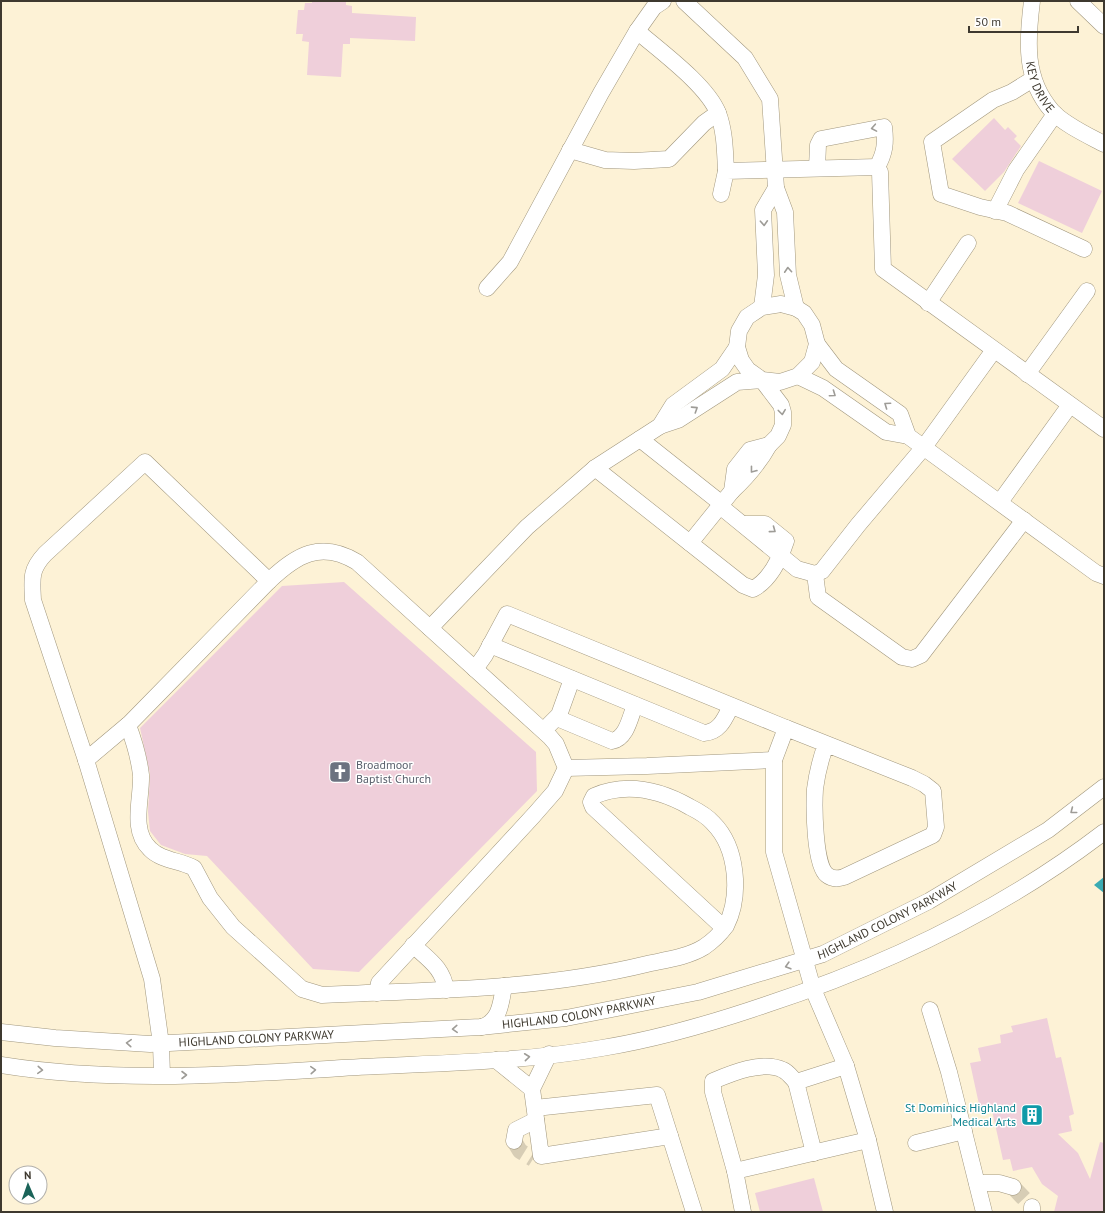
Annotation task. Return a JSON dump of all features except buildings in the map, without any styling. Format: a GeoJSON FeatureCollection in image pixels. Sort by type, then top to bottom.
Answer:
{"type":"FeatureCollection","features":[{"type":"Feature","properties":{"kind":"street"},"geometry":{"type":"LineString","coordinates":[[488,288],[510,262],[570,150],[637,31],[654,8],[662,1]]}},
{"type":"Feature","properties":{"kind":"street"},"geometry":{"type":"LineString","coordinates":[[684,1],[745,58],[770,99],[776,188],[785,212],[788,275],[796,308]]}},
{"type":"Feature","properties":{"kind":"street","name":"KEY DRIVE"},"geometry":{"type":"LineString","coordinates":[[1032,1],[1028,53],[1033,79],[1056,114],[1080,131],[1104,144]]}},
{"type":"Feature","properties":{"kind":"street"},"geometry":{"type":"LineString","coordinates":[[1078,1],[1104,26]]}},
{"type":"Feature","properties":{"kind":"street"},"geometry":{"type":"LineString","coordinates":[[637,31],[675,64],[708,96],[718,113],[723,135],[726,171],[722,194]]}},
{"type":"Feature","properties":{"kind":"street"},"geometry":{"type":"LineString","coordinates":[[1033,79],[1012,92],[993,100],[932,142],[941,194],[1007,214],[1084,249]]}},
{"type":"Feature","properties":{"kind":"street"},"geometry":{"type":"LineString","coordinates":[[570,150],[605,160],[634,161],[669,159],[704,123],[718,113]]}},
{"type":"Feature","properties":{"kind":"street"},"geometry":{"type":"LineString","coordinates":[[995,210],[1016,170],[1056,114]]}},
{"type":"Feature","properties":{"kind":"street"},"geometry":{"type":"LineString","coordinates":[[817,168],[818,145],[821,139],[884,126],[886,145],[884,155],[877,167]]}},
{"type":"Feature","properties":{"kind":"street"},"geometry":{"type":"LineString","coordinates":[[726,171],[877,167]]}},
{"type":"Feature","properties":{"kind":"street"},"geometry":{"type":"LineString","coordinates":[[877,167],[880,172],[883,269],[1104,429]]}},
{"type":"Feature","properties":{"kind":"street"},"geometry":{"type":"LineString","coordinates":[[762,307],[766,275],[763,210],[776,188]]}},
{"type":"Feature","properties":{"kind":"street"},"geometry":{"type":"LineString","coordinates":[[928,303],[968,243]]}},
{"type":"Feature","properties":{"kind":"street"},"geometry":{"type":"LineString","coordinates":[[1027,374],[1086,290]]}},
{"type":"Feature","properties":{"kind":"street"},"geometry":{"type":"LineString","coordinates":[[690,543],[732,491],[747,477],[763,457],[769,445],[778,436],[783,425],[783,412],[781,405],[762,380],[748,370],[742,360],[738,347],[739,331],[747,317],[762,307],[781,304],[796,308],[804,314],[812,325],[817,344],[836,369],[900,414],[908,436]]}},
{"type":"Feature","properties":{"kind":"street"},"geometry":{"type":"LineString","coordinates":[[430,628],[527,527],[595,468],[660,426],[678,420],[737,382],[762,380],[780,382],[798,376],[812,362],[817,344]]}},
{"type":"Feature","properties":{"kind":"street"},"geometry":{"type":"LineString","coordinates":[[660,426],[673,405],[722,369],[738,347]]}},
{"type":"Feature","properties":{"kind":"street"},"geometry":{"type":"LineString","coordinates":[[781,556],[797,569],[815,574],[822,571],[858,525],[924,447],[994,350]]}},
{"type":"Feature","properties":{"kind":"street"},"geometry":{"type":"LineString","coordinates":[[798,376],[823,388],[886,432],[908,436],[1024,520],[1101,570]]}},
{"type":"Feature","properties":{"kind":"street"},"geometry":{"type":"LineString","coordinates":[[1000,502],[1070,405]]}},
{"type":"Feature","properties":{"kind":"street"},"geometry":{"type":"LineString","coordinates":[[595,468],[743,585],[752,589],[762,584],[781,556],[786,541],[783,537],[765,524],[743,524],[640,439]]}},
{"type":"Feature","properties":{"kind":"street"},"geometry":{"type":"LineString","coordinates":[[162,1075],[161,1044],[152,979],[86,760],[33,600],[32,577],[35,565],[45,554],[145,462],[269,581]]}},
{"type":"Feature","properties":{"kind":"street"},"geometry":{"type":"LineString","coordinates":[[815,574],[818,597],[902,657],[912,658],[921,655],[1024,520]]}},
{"type":"Feature","properties":{"kind":"street"},"geometry":{"type":"LineString","coordinates":[[86,760],[128,725],[288,563],[304,554],[323,552],[348,556],[369,570],[556,744],[566,768],[555,791],[379,982],[377,992]]}},
{"type":"Feature","properties":{"kind":"street"},"geometry":{"type":"LineString","coordinates":[[475,669],[508,614],[731,706],[912,778],[933,791],[936,827],[933,835],[844,878],[831,878],[825,874],[819,861],[814,804],[818,772],[826,744]]}},
{"type":"Feature","properties":{"kind":"street"},"geometry":{"type":"LineString","coordinates":[[490,645],[704,733],[710,732],[720,726],[731,706]]}},
{"type":"Feature","properties":{"kind":"street"},"geometry":{"type":"LineString","coordinates":[[543,731],[557,718],[572,679]]}},
{"type":"Feature","properties":{"kind":"street"},"geometry":{"type":"LineString","coordinates":[[557,718],[612,741],[618,740],[624,733],[635,705]]}},
{"type":"Feature","properties":{"kind":"street"},"geometry":{"type":"LineString","coordinates":[[128,725],[135,746],[140,772],[139,828],[144,843],[164,858],[194,868],[210,898],[227,922],[302,989],[322,995],[446,990],[552,981],[615,972],[688,954],[704,947],[724,928],[730,918],[733,906],[735,881],[733,864],[726,844],[713,823],[676,799],[660,793],[628,788],[613,790],[594,796],[591,802],[593,807],[724,928]]}},
{"type":"Feature","properties":{"kind":"street"},"geometry":{"type":"LineString","coordinates":[[786,728],[774,760],[774,852],[813,989],[846,1066],[868,1140],[885,1212]]}},
{"type":"Feature","properties":{"kind":"street"},"geometry":{"type":"LineString","coordinates":[[566,768],[774,760]]}},
{"type":"Feature","properties":{"kind":"street","name":"HIGHLAND COLONY PARKWAY"},"geometry":{"type":"LineString","coordinates":[[1,1032],[55,1038],[161,1044],[481,1027],[566,1018],[698,992],[823,954],[929,901],[1048,830],[1104,787]]}},
{"type":"Feature","properties":{"kind":"street"},"geometry":{"type":"LineString","coordinates":[[1,1065],[118,1076],[239,1075],[496,1060],[603,1048],[710,1023],[813,989],[901,954],[989,908],[1070,858],[1104,832]]}},
{"type":"Feature","properties":{"kind":"street"},"geometry":{"type":"LineString","coordinates":[[413,945],[440,971],[444,978],[446,990]]}},
{"type":"Feature","properties":{"kind":"street"},"geometry":{"type":"LineString","coordinates":[[481,1027],[491,1024],[497,1014],[504,986]]}},
{"type":"Feature","properties":{"kind":"street"},"geometry":{"type":"LineString","coordinates":[[930,1010],[949,1072],[984,1212]]}},
{"type":"Feature","properties":{"kind":"street"},"geometry":{"type":"LineString","coordinates":[[549,1054],[532,1089],[537,1158],[670,1136]]}},
{"type":"Feature","properties":{"kind":"street"},"geometry":{"type":"LineString","coordinates":[[496,1060],[532,1089]]}},
{"type":"Feature","properties":{"kind":"street"},"geometry":{"type":"LineString","coordinates":[[743,1212],[735,1171],[712,1092],[713,1081],[750,1069],[771,1066],[784,1070],[796,1082],[814,1153]]}},
{"type":"Feature","properties":{"kind":"street"},"geometry":{"type":"LineString","coordinates":[[796,1082],[846,1066]]}},
{"type":"Feature","properties":{"kind":"street"},"geometry":{"type":"LineString","coordinates":[[514,1141],[516,1130],[535,1114],[657,1095],[694,1212]]}},
{"type":"Feature","properties":{"kind":"street"},"geometry":{"type":"LineString","coordinates":[[916,1143],[964,1131]]}},
{"type":"Feature","properties":{"kind":"street"},"geometry":{"type":"LineString","coordinates":[[735,1171],[868,1140]]}},
{"type":"Feature","properties":{"kind":"street"},"geometry":{"type":"LineString","coordinates":[[977,1183],[999,1183],[1013,1187]]}},
{"type":"Feature","properties":{"kind":"water"},"geometry":{"type":"Polygon","coordinates":[[[1104,877],[1104,893],[1094,885],[1104,877]]]}},
{"type":"Feature","properties":{"kind":"tunnel"},"geometry":{"type":"LineString","coordinates":[[514,1141],[520,1151],[533,1159]]}},
{"type":"Feature","properties":{"kind":"tunnel"},"geometry":{"type":"LineString","coordinates":[[1013,1187],[1032,1207]]}},
{"type":"Feature","properties":{"kind":"place","name":"Broadmoor Baptist Church"},"geometry":{"type":"Point","coordinates":[340,772]}},
{"type":"Feature","properties":{"kind":"place","name":"St Dominics Highland Medical Arts"},"geometry":{"type":"Point","coordinates":[1032,1115]}}]}
